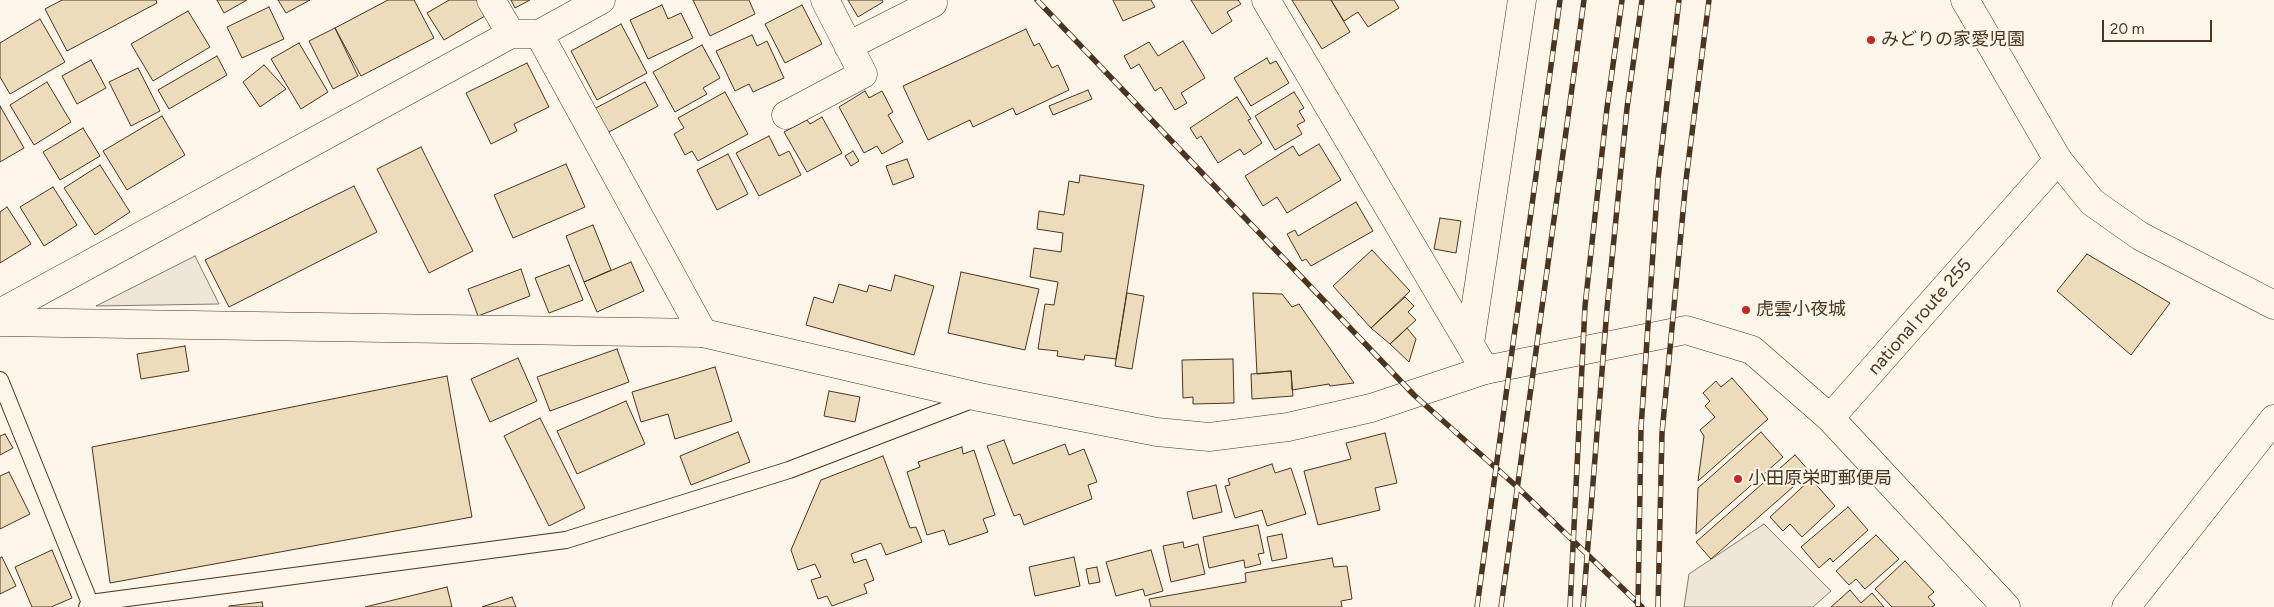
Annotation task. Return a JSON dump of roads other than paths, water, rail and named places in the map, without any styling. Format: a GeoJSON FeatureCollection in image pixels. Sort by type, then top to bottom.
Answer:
{"type":"FeatureCollection","features":[{"type":"Feature","properties":{"kind":"main road"},"geometry":{"type":"LineString","coordinates":[[490,0],[511,34]]}},
{"type":"Feature","properties":{"kind":"main road"},"geometry":{"type":"LineString","coordinates":[[0,313],[511,34],[539,34],[601,0]]}},
{"type":"Feature","properties":{"kind":"main road"},"geometry":{"type":"LineString","coordinates":[[786,115],[863,74],[825,0]]}},
{"type":"Feature","properties":{"kind":"main road"},"geometry":{"type":"LineString","coordinates":[[1266,0],[1485,370]]}},
{"type":"Feature","properties":{"kind":"main road"},"geometry":{"type":"LineString","coordinates":[[1470,343],[1522,0]]}},
{"type":"Feature","properties":{"kind":"main road"},"geometry":{"type":"LineString","coordinates":[[1965,0],[2058,160],[2092,202],[2140,236],[2274,305]]}},
{"type":"Feature","properties":{"kind":"main road"},"geometry":{"type":"LineString","coordinates":[[848,46],[933,3]]}},
{"type":"Feature","properties":{"kind":"main road"},"geometry":{"type":"LineString","coordinates":[[539,34],[703,333]]}},
{"type":"Feature","properties":{"kind":"main road","name":"national route 255"},"geometry":{"type":"LineString","coordinates":[[1830,418],[2058,160]]}},
{"type":"Feature","properties":{"kind":"main road"},"geometry":{"type":"LineString","coordinates":[[0,322],[703,333],[979,397],[1157,432],[1209,437],[1288,427],[1371,408],[1485,370],[1686,330],[1752,350],[1830,418],[2006,607]]}},
{"type":"Feature","properties":{"kind":"main road"},"geometry":{"type":"LineString","coordinates":[[2126,607],[2274,419]]}},
{"type":"Feature","properties":{"kind":"lane"},"geometry":{"type":"LineString","coordinates":[[0,380],[88,605],[566,540],[789,470],[979,397]]}},
{"type":"Feature","properties":{"kind":"railway"},"geometry":{"type":"LineString","coordinates":[[1037,0],[1414,395],[1515,485],[1642,607]]}},
{"type":"Feature","properties":{"kind":"railway"},"geometry":{"type":"LineString","coordinates":[[1477,607],[1560,0]]}},
{"type":"Feature","properties":{"kind":"railway"},"geometry":{"type":"LineString","coordinates":[[1501,607],[1584,0]]}},
{"type":"Feature","properties":{"kind":"railway"},"geometry":{"type":"LineString","coordinates":[[1570,607],[1585,306],[1607,108],[1622,0]]}},
{"type":"Feature","properties":{"kind":"railway"},"geometry":{"type":"LineString","coordinates":[[1583,607],[1607,309],[1627,108],[1642,0]]}},
{"type":"Feature","properties":{"kind":"railway"},"geometry":{"type":"LineString","coordinates":[[1638,606],[1641,428],[1658,179],[1679,0]]}},
{"type":"Feature","properties":{"kind":"railway"},"geometry":{"type":"LineString","coordinates":[[1658,607],[1662,433],[1686,180],[1709,0]]}},
{"type":"Feature","properties":{"kind":"place","name":"みどりの家愛児園"},"geometry":{"type":"Point","coordinates":[1871,40]}},
{"type":"Feature","properties":{"kind":"place","name":"虎雲小夜城"},"geometry":{"type":"Point","coordinates":[1746,310]}},
{"type":"Feature","properties":{"kind":"place","name":"小田原栄町郵便局"},"geometry":{"type":"Point","coordinates":[1738,479]}}]}
